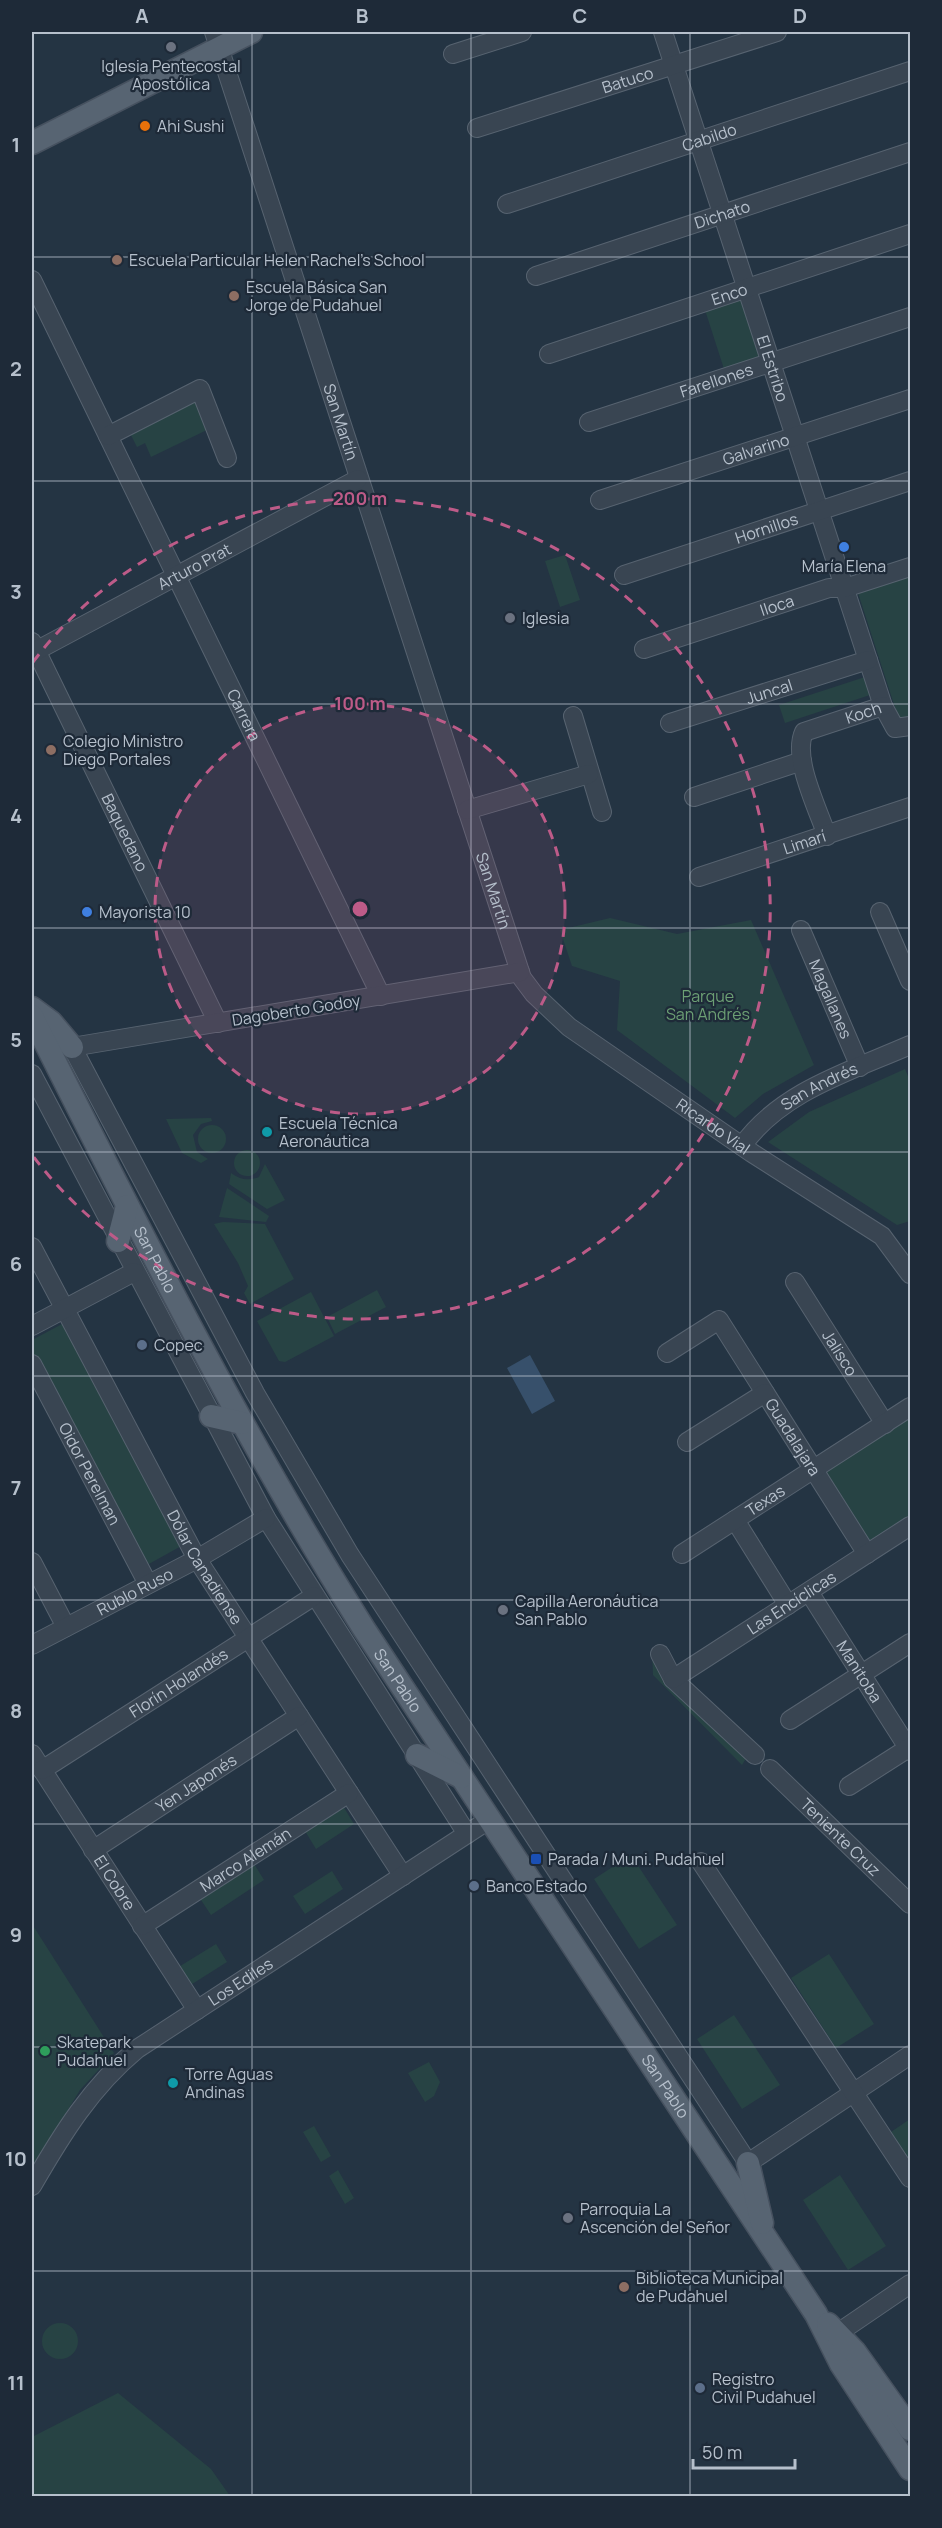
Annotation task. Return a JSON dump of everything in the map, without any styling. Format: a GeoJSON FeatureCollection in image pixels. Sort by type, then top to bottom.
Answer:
{"type":"FeatureCollection","features":[{"type":"Feature","properties":{"kind":"main road"},"geometry":{"type":"LineString","coordinates":[[32,143],[216,40],[251,32]]}},
{"type":"Feature","properties":{"kind":"main road"},"geometry":{"type":"LineString","coordinates":[[32,1008],[56,1027],[72,1047]]}},
{"type":"Feature","properties":{"kind":"main road","name":"San Pablo"},"geometry":{"type":"LineString","coordinates":[[32,1016],[127,1206],[242,1424],[335,1583],[816,2313],[841,2364],[910,2469]]}},
{"type":"Feature","properties":{"kind":"main road"},"geometry":{"type":"LineString","coordinates":[[118,1241],[127,1206]]}},
{"type":"Feature","properties":{"kind":"main road"},"geometry":{"type":"LineString","coordinates":[[211,1416],[242,1424]]}},
{"type":"Feature","properties":{"kind":"main road"},"geometry":{"type":"LineString","coordinates":[[417,1755],[463,1779]]}},
{"type":"Feature","properties":{"kind":"main road"},"geometry":{"type":"LineString","coordinates":[[748,2163],[765,2236]]}},
{"type":"Feature","properties":{"kind":"main road","name":"San Pablo"},"geometry":{"type":"LineString","coordinates":[[816,2313],[838,2333],[910,2429]]}},
{"type":"Feature","properties":{"kind":"street"},"geometry":{"type":"LineString","coordinates":[[453,54],[522,32]]}},
{"type":"Feature","properties":{"kind":"street","name":"El Estribo"},"geometry":{"type":"LineString","coordinates":[[663,32],[883,706]]}},
{"type":"Feature","properties":{"kind":"street","name":"Batuco"},"geometry":{"type":"LineString","coordinates":[[477,128],[777,32]]}},
{"type":"Feature","properties":{"kind":"street","name":"San Martín"},"geometry":{"type":"LineString","coordinates":[[216,40],[520,972]]}},
{"type":"Feature","properties":{"kind":"street","name":"Cabildo"},"geometry":{"type":"LineString","coordinates":[[507,204],[910,71]]}},
{"type":"Feature","properties":{"kind":"street","name":"Dichato"},"geometry":{"type":"LineString","coordinates":[[536,276],[910,152]]}},
{"type":"Feature","properties":{"kind":"street","name":"Enco"},"geometry":{"type":"LineString","coordinates":[[549,354],[910,234]]}},
{"type":"Feature","properties":{"kind":"street","name":"Carrera"},"geometry":{"type":"LineString","coordinates":[[32,280],[381,996]]}},
{"type":"Feature","properties":{"kind":"street","name":"Farellones"},"geometry":{"type":"LineString","coordinates":[[589,422],[910,316]]}},
{"type":"Feature","properties":{"kind":"street"},"geometry":{"type":"LineString","coordinates":[[108,436],[200,389],[227,458]]}},
{"type":"Feature","properties":{"kind":"street","name":"Galvarino"},"geometry":{"type":"LineString","coordinates":[[600,500],[910,399]]}},
{"type":"Feature","properties":{"kind":"street","name":"Arturo Prat"},"geometry":{"type":"LineString","coordinates":[[33,649],[177,576],[358,479]]}},
{"type":"Feature","properties":{"kind":"street","name":"Hornillos"},"geometry":{"type":"LineString","coordinates":[[624,575],[910,481]]}},
{"type":"Feature","properties":{"kind":"street","name":"Iloca"},"geometry":{"type":"LineString","coordinates":[[644,650],[829,588],[845,588],[910,567]]}},
{"type":"Feature","properties":{"kind":"street","name":"Baquedano"},"geometry":{"type":"LineString","coordinates":[[33,649],[218,1023]]}},
{"type":"Feature","properties":{"kind":"street","name":"Juncal"},"geometry":{"type":"LineString","coordinates":[[670,723],[868,660]]}},
{"type":"Feature","properties":{"kind":"street","name":"Koch"},"geometry":{"type":"LineString","coordinates":[[802,761],[799,743],[804,732],[883,706],[894,728],[910,726]]}},
{"type":"Feature","properties":{"kind":"street"},"geometry":{"type":"LineString","coordinates":[[573,716],[602,812]]}},
{"type":"Feature","properties":{"kind":"street"},"geometry":{"type":"LineString","coordinates":[[694,797],[802,761],[827,836]]}},
{"type":"Feature","properties":{"kind":"street"},"geometry":{"type":"LineString","coordinates":[[467,810],[589,774]]}},
{"type":"Feature","properties":{"kind":"street","name":"Limarí"},"geometry":{"type":"LineString","coordinates":[[699,877],[910,807]]}},
{"type":"Feature","properties":{"kind":"street"},"geometry":{"type":"LineString","coordinates":[[880,912],[910,981]]}},
{"type":"Feature","properties":{"kind":"street","name":"Magallanes"},"geometry":{"type":"LineString","coordinates":[[801,930],[860,1067]]}},
{"type":"Feature","properties":{"kind":"street","name":"Dagoberto Godoy"},"geometry":{"type":"LineString","coordinates":[[72,1047],[520,972]]}},
{"type":"Feature","properties":{"kind":"street","name":"Ricardo Vial"},"geometry":{"type":"LineString","coordinates":[[520,972],[534,994],[564,1023],[742,1146],[882,1236],[910,1274]]}},
{"type":"Feature","properties":{"kind":"street","name":"San Andrés"},"geometry":{"type":"LineString","coordinates":[[742,1146],[756,1127],[784,1104],[860,1067],[910,1046]]}},
{"type":"Feature","properties":{"kind":"street","name":"San Pablo"},"geometry":{"type":"LineString","coordinates":[[72,1047],[255,1393],[350,1555],[748,2163]]}},
{"type":"Feature","properties":{"kind":"street","name":"San Pablo"},"geometry":{"type":"LineString","coordinates":[[32,1074],[134,1272],[266,1518],[467,1834]]}},
{"type":"Feature","properties":{"kind":"street","name":"Dólar Canadiense"},"geometry":{"type":"LineString","coordinates":[[32,1247],[197,1559],[403,1876]]}},
{"type":"Feature","properties":{"kind":"street"},"geometry":{"type":"LineString","coordinates":[[32,1326],[134,1272]]}},
{"type":"Feature","properties":{"kind":"street","name":"Jalisco"},"geometry":{"type":"LineString","coordinates":[[795,1282],[885,1424]]}},
{"type":"Feature","properties":{"kind":"street","name":"Guadalajara"},"geometry":{"type":"LineString","coordinates":[[667,1353],[719,1320],[867,1554]]}},
{"type":"Feature","properties":{"kind":"street","name":"Oidor Perelman"},"geometry":{"type":"LineString","coordinates":[[32,1364],[148,1584]]}},
{"type":"Feature","properties":{"kind":"street"},"geometry":{"type":"LineString","coordinates":[[687,1442],[765,1393]]}},
{"type":"Feature","properties":{"kind":"street","name":"Texas"},"geometry":{"type":"LineString","coordinates":[[682,1554],[910,1407]]}},
{"type":"Feature","properties":{"kind":"street","name":"Rublo Ruso"},"geometry":{"type":"LineString","coordinates":[[32,1645],[197,1559],[266,1518]]}},
{"type":"Feature","properties":{"kind":"street"},"geometry":{"type":"LineString","coordinates":[[735,1520],[788,1605]]}},
{"type":"Feature","properties":{"kind":"street","name":"Las Encíclicas"},"geometry":{"type":"LineString","coordinates":[[673,1679],[910,1526]]}},
{"type":"Feature","properties":{"kind":"street"},"geometry":{"type":"LineString","coordinates":[[32,1562],[66,1627]]}},
{"type":"Feature","properties":{"kind":"street","name":"Manitoba"},"geometry":{"type":"LineString","coordinates":[[808,1592],[910,1749]]}},
{"type":"Feature","properties":{"kind":"street","name":"Florín Holandés"},"geometry":{"type":"LineString","coordinates":[[42,1770],[314,1596]]}},
{"type":"Feature","properties":{"kind":"street"},"geometry":{"type":"LineString","coordinates":[[790,1720],[910,1643]]}},
{"type":"Feature","properties":{"kind":"street"},"geometry":{"type":"LineString","coordinates":[[660,1654],[673,1679],[754,1755]]}},
{"type":"Feature","properties":{"kind":"street","name":"Yen Japonés"},"geometry":{"type":"LineString","coordinates":[[93,1850],[299,1716]]}},
{"type":"Feature","properties":{"kind":"street"},"geometry":{"type":"LineString","coordinates":[[849,1786],[910,1749]]}},
{"type":"Feature","properties":{"kind":"street","name":"El Cobre"},"geometry":{"type":"LineString","coordinates":[[32,1754],[197,2010]]}},
{"type":"Feature","properties":{"kind":"street","name":"Teniente Cruz"},"geometry":{"type":"LineString","coordinates":[[770,1769],[910,1904]]}},
{"type":"Feature","properties":{"kind":"street","name":"Marco Alemán"},"geometry":{"type":"LineString","coordinates":[[142,1926],[349,1793]]}},
{"type":"Feature","properties":{"kind":"street","name":"Los Ediles"},"geometry":{"type":"LineString","coordinates":[[32,2186],[84,2100],[112,2070],[137,2049],[490,1819]]}},
{"type":"Feature","properties":{"kind":"street"},"geometry":{"type":"LineString","coordinates":[[701,1862],[910,2178]]}},
{"type":"Feature","properties":{"kind":"street"},"geometry":{"type":"LineString","coordinates":[[748,2163],[910,2055]]}},
{"type":"Feature","properties":{"kind":"street"},"geometry":{"type":"LineString","coordinates":[[838,2333],[910,2284]]}},
{"type":"Feature","properties":{"kind":"green space"},"geometry":{"type":"Polygon","coordinates":[[[741,298],[761,357],[724,369],[705,310],[741,298]]]}},
{"type":"Feature","properties":{"kind":"green space"},"geometry":{"type":"Polygon","coordinates":[[[195,399],[209,429],[151,457],[145,443],[137,447],[129,431],[195,399]]]}},
{"type":"Feature","properties":{"kind":"green space"},"geometry":{"type":"Polygon","coordinates":[[[565,555],[580,600],[560,607],[545,561],[565,555]]]}},
{"type":"Feature","properties":{"kind":"green space"},"geometry":{"type":"Polygon","coordinates":[[[910,577],[910,719],[900,723],[858,593],[910,577]]]}},
{"type":"Feature","properties":{"kind":"green space"},"geometry":{"type":"Polygon","coordinates":[[[865,677],[870,695],[785,723],[779,705],[865,677]]]}},
{"type":"Feature","properties":{"kind":"green space","name":"Parque San Andrés"},"geometry":{"type":"Polygon","coordinates":[[[610,918],[677,934],[751,920],[814,1065],[763,1094],[735,1118],[617,1030],[620,981],[572,966],[560,930],[610,918]]]}},
{"type":"Feature","properties":{"kind":"green space"},"geometry":{"type":"Polygon","coordinates":[[[905,1069],[910,1081],[910,1221],[897,1225],[768,1142],[809,1112],[905,1069]]]}},
{"type":"Feature","properties":{"kind":"green space"},"geometry":{"type":"Polygon","coordinates":[[[211,1118],[212,1121],[201,1124],[193,1135],[197,1152],[208,1159],[201,1163],[182,1153],[166,1119],[211,1118]]]}},
{"type":"Feature","properties":{"kind":"green space"},"geometry":{"type":"Polygon","coordinates":[[[212,1125],[222,1129],[226,1139],[222,1149],[212,1153],[202,1149],[198,1139],[202,1129],[212,1125]]]}},
{"type":"Feature","properties":{"kind":"green space"},"geometry":{"type":"Polygon","coordinates":[[[247,1150],[256,1154],[260,1163],[256,1172],[247,1176],[238,1172],[234,1163],[238,1154],[247,1150]]]}},
{"type":"Feature","properties":{"kind":"green space"},"geometry":{"type":"Polygon","coordinates":[[[265,1164],[285,1200],[267,1209],[229,1184],[231,1173],[248,1179],[259,1177],[265,1164]]]}},
{"type":"Feature","properties":{"kind":"green space"},"geometry":{"type":"Polygon","coordinates":[[[227,1188],[269,1216],[266,1222],[219,1217],[227,1188]]]}},
{"type":"Feature","properties":{"kind":"green space"},"geometry":{"type":"Polygon","coordinates":[[[223,1222],[265,1224],[294,1279],[250,1304],[244,1293],[248,1286],[238,1263],[214,1224],[223,1222]]]}},
{"type":"Feature","properties":{"kind":"green space"},"geometry":{"type":"Polygon","coordinates":[[[377,1290],[386,1307],[335,1334],[327,1317],[377,1290]]]}},
{"type":"Feature","properties":{"kind":"green space"},"geometry":{"type":"Polygon","coordinates":[[[311,1292],[334,1336],[285,1362],[279,1361],[257,1321],[311,1292]]]}},
{"type":"Feature","properties":{"kind":"green space"},"geometry":{"type":"Polygon","coordinates":[[[64,1323],[185,1544],[147,1565],[32,1353],[32,1340],[64,1323]]]}},
{"type":"Feature","properties":{"kind":"green space"},"geometry":{"type":"Polygon","coordinates":[[[910,1412],[910,1515],[866,1544],[822,1471],[910,1412]]]}},
{"type":"Feature","properties":{"kind":"green space"},"geometry":{"type":"Polygon","coordinates":[[[652,1651],[672,1678],[748,1755],[742,1765],[653,1675],[652,1651]]]}},
{"type":"Feature","properties":{"kind":"green space"},"geometry":{"type":"Polygon","coordinates":[[[343,1806],[354,1824],[316,1849],[305,1831],[343,1806]]]}},
{"type":"Feature","properties":{"kind":"green space"},"geometry":{"type":"Polygon","coordinates":[[[631,1855],[677,1925],[639,1949],[594,1879],[631,1855]]]}},
{"type":"Feature","properties":{"kind":"green space"},"geometry":{"type":"Polygon","coordinates":[[[253,1862],[264,1880],[211,1915],[199,1897],[253,1862]]]}},
{"type":"Feature","properties":{"kind":"green space"},"geometry":{"type":"Polygon","coordinates":[[[332,1871],[343,1889],[305,1914],[293,1896],[332,1871]]]}},
{"type":"Feature","properties":{"kind":"green space"},"geometry":{"type":"Polygon","coordinates":[[[32,1924],[114,2053],[80,2090],[32,2169],[32,1924]]]}},
{"type":"Feature","properties":{"kind":"green space"},"geometry":{"type":"Polygon","coordinates":[[[216,1944],[227,1962],[189,1986],[177,1968],[216,1944]]]}},
{"type":"Feature","properties":{"kind":"green space"},"geometry":{"type":"Polygon","coordinates":[[[829,1954],[874,2024],[836,2048],[791,1978],[829,1954]]]}},
{"type":"Feature","properties":{"kind":"green space"},"geometry":{"type":"Polygon","coordinates":[[[734,2015],[780,2085],[742,2109],[697,2039],[734,2015]]]}},
{"type":"Feature","properties":{"kind":"green space"},"geometry":{"type":"Polygon","coordinates":[[[429,2062],[440,2082],[434,2096],[425,2102],[408,2073],[429,2062]]]}},
{"type":"Feature","properties":{"kind":"green space"},"geometry":{"type":"Polygon","coordinates":[[[910,2119],[910,2169],[888,2134],[910,2119]]]}},
{"type":"Feature","properties":{"kind":"green space"},"geometry":{"type":"Polygon","coordinates":[[[314,2126],[331,2156],[321,2162],[303,2132],[314,2126]]]}},
{"type":"Feature","properties":{"kind":"green space"},"geometry":{"type":"Polygon","coordinates":[[[338,2170],[354,2198],[345,2204],[329,2176],[338,2170]]]}},
{"type":"Feature","properties":{"kind":"green space"},"geometry":{"type":"Polygon","coordinates":[[[840,2175],[886,2246],[848,2270],[803,2200],[840,2175]]]}},
{"type":"Feature","properties":{"kind":"green space"},"geometry":{"type":"Polygon","coordinates":[[[60,2323],[73,2328],[78,2341],[73,2354],[60,2359],[47,2354],[42,2341],[47,2328],[60,2323]]]}},
{"type":"Feature","properties":{"kind":"green space"},"geometry":{"type":"Polygon","coordinates":[[[118,2393],[211,2469],[230,2496],[32,2496],[32,2437],[118,2393]]]}},
{"type":"Feature","properties":{"kind":"water"},"geometry":{"type":"Polygon","coordinates":[[[530,1355],[555,1401],[532,1414],[507,1368],[530,1355]]]}},
{"type":"Feature","properties":{"kind":"place","name":"Iglesia Pentecostal Apostólica"},"geometry":{"type":"Point","coordinates":[171,47]}},
{"type":"Feature","properties":{"kind":"place","name":"Ahi Sushi"},"geometry":{"type":"Point","coordinates":[145,126]}},
{"type":"Feature","properties":{"kind":"place","name":"Escuela Particular Helen Rachel's School"},"geometry":{"type":"Point","coordinates":[117,260]}},
{"type":"Feature","properties":{"kind":"place","name":"Escuela Básica San Jorge de Pudahuel"},"geometry":{"type":"Point","coordinates":[234,296]}},
{"type":"Feature","properties":{"kind":"place","name":"María Elena"},"geometry":{"type":"Point","coordinates":[844,547]}},
{"type":"Feature","properties":{"kind":"place","name":"Iglesia"},"geometry":{"type":"Point","coordinates":[510,618]}},
{"type":"Feature","properties":{"kind":"place","name":"Colegio Ministro Diego Portales"},"geometry":{"type":"Point","coordinates":[51,750]}},
{"type":"Feature","properties":{"kind":"place","name":"Mayorista 10"},"geometry":{"type":"Point","coordinates":[87,912]}},
{"type":"Feature","properties":{"kind":"place","name":"Escuela Técnica Aeronáutica"},"geometry":{"type":"Point","coordinates":[267,1132]}},
{"type":"Feature","properties":{"kind":"place","name":"Copec"},"geometry":{"type":"Point","coordinates":[142,1345]}},
{"type":"Feature","properties":{"kind":"place","name":"Capilla Aeronáutica San Pablo"},"geometry":{"type":"Point","coordinates":[503,1610]}},
{"type":"Feature","properties":{"kind":"place","name":"Parada / Muni. Pudahuel"},"geometry":{"type":"Point","coordinates":[536,1859]}},
{"type":"Feature","properties":{"kind":"place","name":"Banco Estado"},"geometry":{"type":"Point","coordinates":[474,1886]}},
{"type":"Feature","properties":{"kind":"place","name":"Skatepark Pudahuel"},"geometry":{"type":"Point","coordinates":[45,2051]}},
{"type":"Feature","properties":{"kind":"place","name":"Torre Aguas Andinas"},"geometry":{"type":"Point","coordinates":[173,2083]}},
{"type":"Feature","properties":{"kind":"place","name":"Parroquia La Ascención del Señor"},"geometry":{"type":"Point","coordinates":[568,2218]}},
{"type":"Feature","properties":{"kind":"place","name":"Biblioteca Municipal de Pudahuel"},"geometry":{"type":"Point","coordinates":[624,2287]}},
{"type":"Feature","properties":{"kind":"place","name":"Registro Civil Pudahuel"},"geometry":{"type":"Point","coordinates":[700,2388]}}]}
